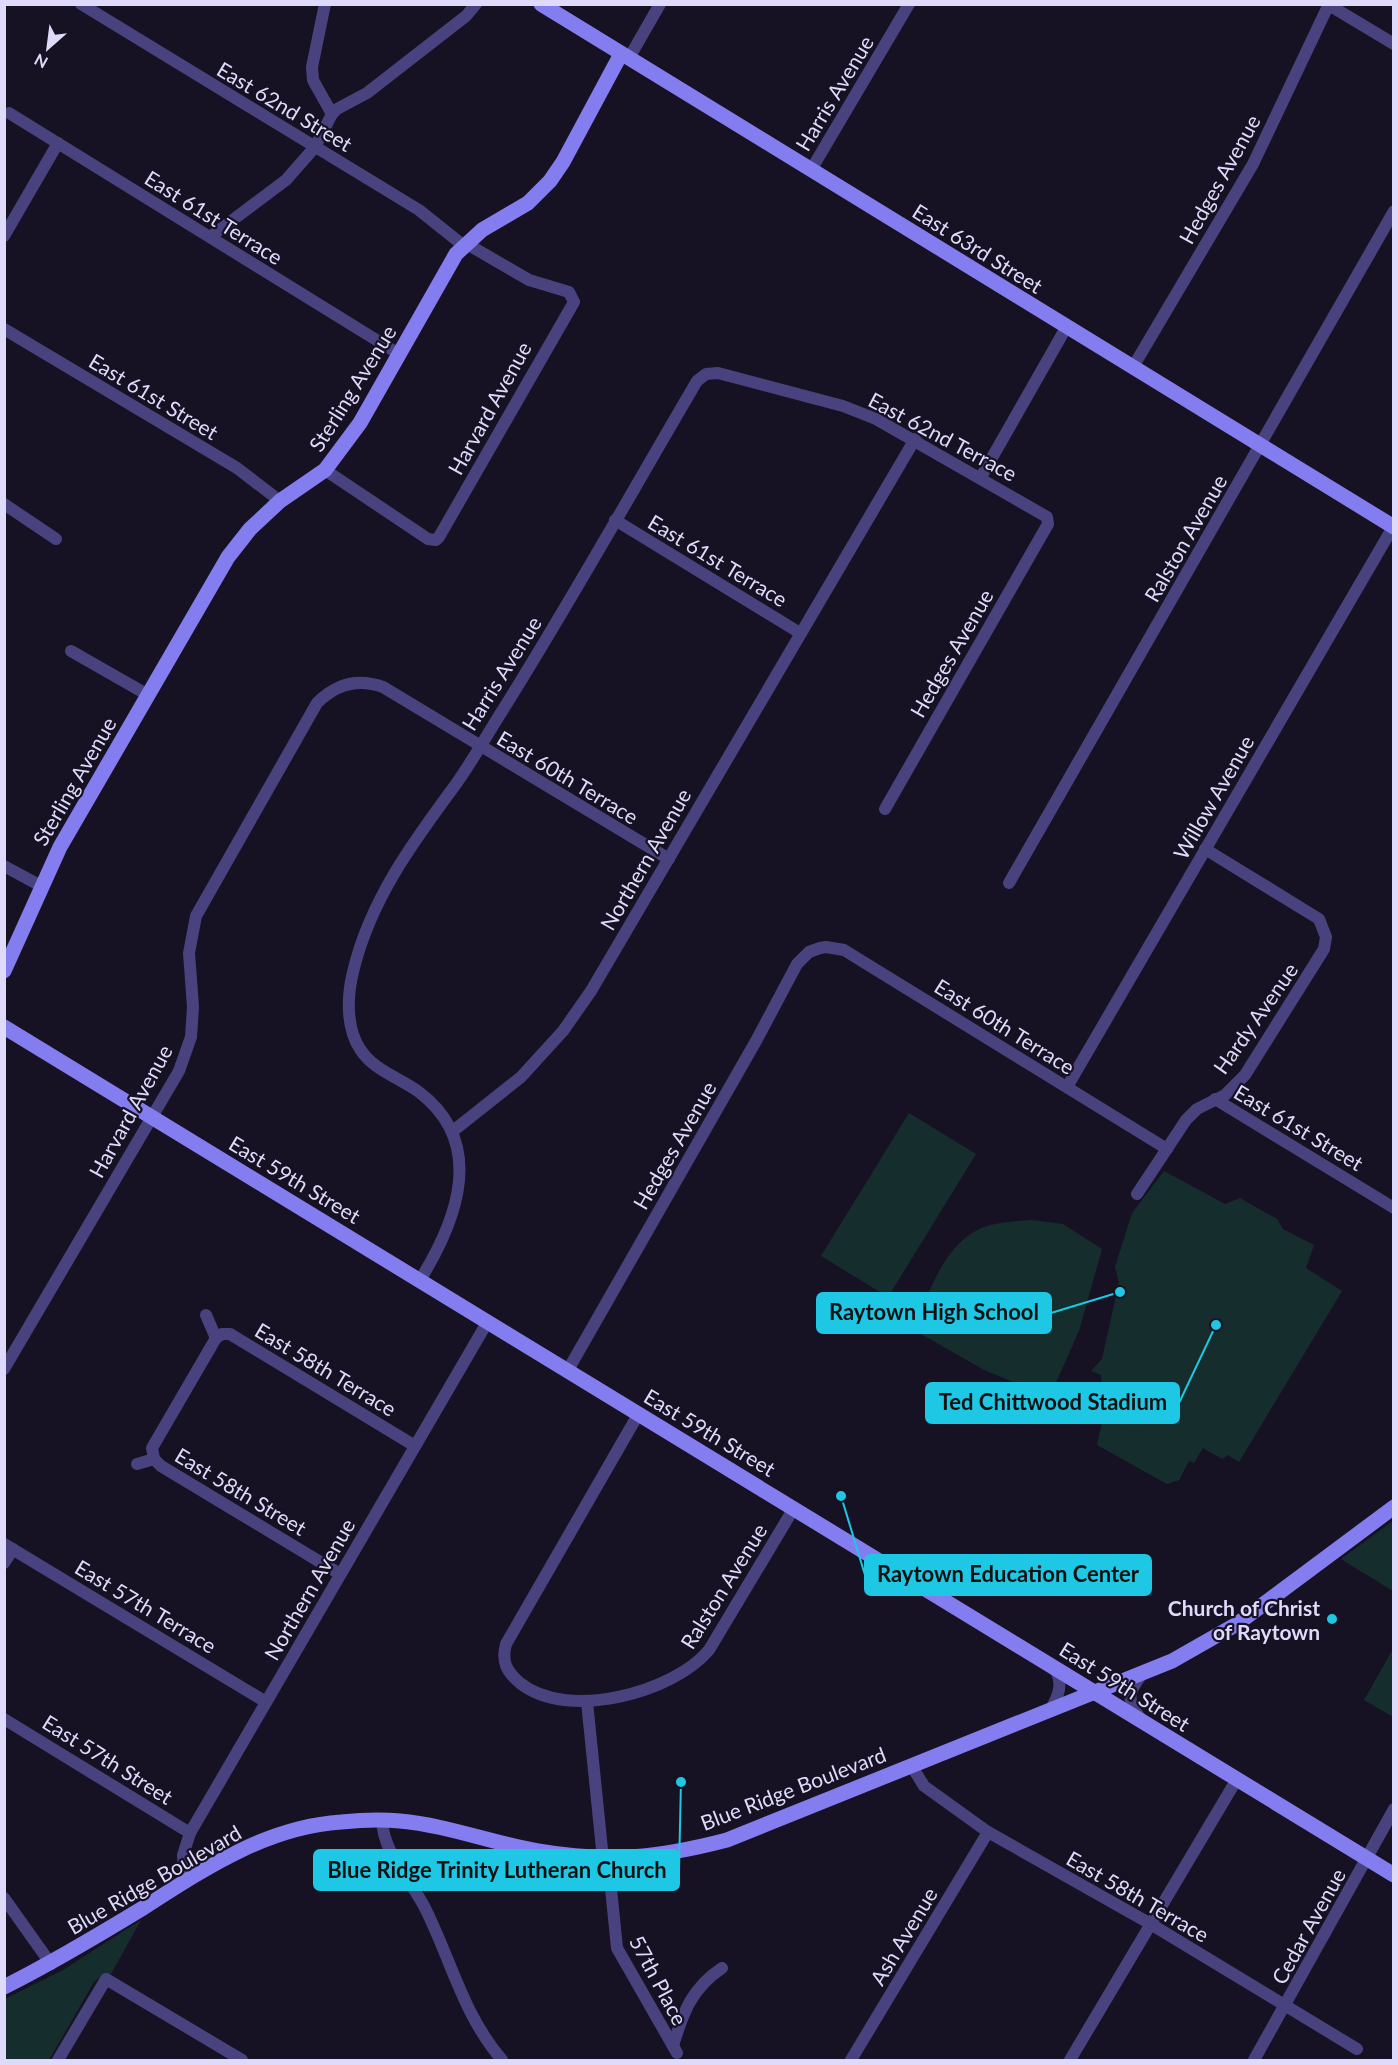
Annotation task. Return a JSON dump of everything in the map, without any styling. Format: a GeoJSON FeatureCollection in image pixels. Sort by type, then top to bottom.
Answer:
{"type":"FeatureCollection","features":[{"type":"Feature","properties":{"kind":"street","name":"East 62nd Street"},"geometry":{"type":"LineString","coordinates":[[81,4],[419,210],[466,245],[529,280],[572,294]]}},
{"type":"Feature","properties":{"kind":"street"},"geometry":{"type":"LineString","coordinates":[[326,4],[312,67],[314,80],[332,114]]}},
{"type":"Feature","properties":{"kind":"street"},"geometry":{"type":"LineString","coordinates":[[210,237],[286,180],[315,147],[332,114],[367,93],[466,16],[476,4]]}},
{"type":"Feature","properties":{"kind":"street","name":"East 63rd Street"},"geometry":{"type":"LineString","coordinates":[[541,4],[1394,527]]}},
{"type":"Feature","properties":{"kind":"street"},"geometry":{"type":"LineString","coordinates":[[625,56],[660,4]]}},
{"type":"Feature","properties":{"kind":"street","name":"Harris Avenue"},"geometry":{"type":"LineString","coordinates":[[812,170],[909,4]]}},
{"type":"Feature","properties":{"kind":"street"},"geometry":{"type":"LineString","coordinates":[[1329,5],[1394,44]]}},
{"type":"Feature","properties":{"kind":"street","name":"Hedges Avenue"},"geometry":{"type":"LineString","coordinates":[[1133,367],[1253,164],[1329,5]]}},
{"type":"Feature","properties":{"kind":"street","name":"Sterling Avenue"},"geometry":{"type":"LineString","coordinates":[[4,971],[14,954],[41,886],[228,557],[250,529],[280,501],[325,470],[360,423],[456,254],[482,231],[528,203],[550,181],[625,56]]}},
{"type":"Feature","properties":{"kind":"street","name":"East 61st Terrace"},"geometry":{"type":"LineString","coordinates":[[9,113],[399,354]]}},
{"type":"Feature","properties":{"kind":"street"},"geometry":{"type":"LineString","coordinates":[[4,236],[58,143]]}},
{"type":"Feature","properties":{"kind":"street","name":"Ralston Avenue"},"geometry":{"type":"LineString","coordinates":[[1009,883],[1394,211]]}},
{"type":"Feature","properties":{"kind":"street","name":"Harvard Avenue"},"geometry":{"type":"LineString","coordinates":[[325,470],[428,539],[436,540],[574,302],[572,294]]}},
{"type":"Feature","properties":{"kind":"street"},"geometry":{"type":"LineString","coordinates":[[981,477],[1067,327]]}},
{"type":"Feature","properties":{"kind":"street","name":"East 61st Street"},"geometry":{"type":"LineString","coordinates":[[4,329],[237,468],[280,501]]}},
{"type":"Feature","properties":{"kind":"street","name":"Harris Avenue"},"geometry":{"type":"LineString","coordinates":[[453,1131],[435,1104],[411,1086],[374,1065],[361,1052],[352,1035],[350,1007],[352,973],[389,881],[414,839],[458,781],[537,655],[697,381],[706,374],[712,373]]}},
{"type":"Feature","properties":{"kind":"street","name":"East 62nd Terrace"},"geometry":{"type":"LineString","coordinates":[[712,373],[843,406],[876,419],[1047,516]]}},
{"type":"Feature","properties":{"kind":"street","name":"Northern Avenue"},"geometry":{"type":"LineString","coordinates":[[453,1131],[520,1077],[563,1031],[591,992],[915,440]]}},
{"type":"Feature","properties":{"kind":"street"},"geometry":{"type":"LineString","coordinates":[[4,504],[56,539]]}},
{"type":"Feature","properties":{"kind":"street","name":"Hedges Avenue"},"geometry":{"type":"LineString","coordinates":[[885,808],[1048,524],[1047,516]]}},
{"type":"Feature","properties":{"kind":"street","name":"East 61st Terrace"},"geometry":{"type":"LineString","coordinates":[[615,520],[800,633]]}},
{"type":"Feature","properties":{"kind":"street","name":"Willow Avenue"},"geometry":{"type":"LineString","coordinates":[[1067,1087],[1394,527]]}},
{"type":"Feature","properties":{"kind":"street"},"geometry":{"type":"LineString","coordinates":[[71,651],[148,695]]}},
{"type":"Feature","properties":{"kind":"street","name":"East 60th Terrace"},"geometry":{"type":"LineString","coordinates":[[352,684],[360,682],[383,687],[669,859]]}},
{"type":"Feature","properties":{"kind":"street","name":"Harvard Avenue"},"geometry":{"type":"LineString","coordinates":[[4,1369],[179,1071],[190,1037],[193,1007],[189,953],[194,926],[204,900],[317,703],[328,693],[352,684]]}},
{"type":"Feature","properties":{"kind":"street","name":"Hardy Avenue"},"geometry":{"type":"LineString","coordinates":[[1137,1194],[1186,1120],[1197,1109],[1225,1095],[1245,1075],[1321,956],[1326,937],[1319,919],[1205,849]]}},
{"type":"Feature","properties":{"kind":"street"},"geometry":{"type":"LineString","coordinates":[[4,866],[41,886]]}},
{"type":"Feature","properties":{"kind":"street","name":"East 60th Terrace"},"geometry":{"type":"LineString","coordinates":[[820,948],[826,946],[844,950],[1167,1149]]}},
{"type":"Feature","properties":{"kind":"street","name":"Hedges Avenue"},"geometry":{"type":"LineString","coordinates":[[568,1370],[756,1041],[797,964],[809,952],[820,948]]}},
{"type":"Feature","properties":{"kind":"street","name":"East 59th Street"},"geometry":{"type":"LineString","coordinates":[[4,1027],[1394,1875]]}},
{"type":"Feature","properties":{"kind":"street","name":"East 61st Street"},"geometry":{"type":"LineString","coordinates":[[1215,1099],[1394,1208]]}},
{"type":"Feature","properties":{"kind":"street"},"geometry":{"type":"LineString","coordinates":[[420,1280],[442,1246],[454,1210],[460,1165],[453,1131]]}},
{"type":"Feature","properties":{"kind":"street"},"geometry":{"type":"LineString","coordinates":[[137,1464],[154,1459],[152,1448],[216,1338],[206,1315]]}},
{"type":"Feature","properties":{"kind":"street","name":"Northern Avenue"},"geometry":{"type":"LineString","coordinates":[[184,1882],[183,1855],[190,1833],[488,1321]]}},
{"type":"Feature","properties":{"kind":"street","name":"East 58th Terrace"},"geometry":{"type":"LineString","coordinates":[[216,1338],[222,1334],[230,1334],[415,1446]]}},
{"type":"Feature","properties":{"kind":"street"},"geometry":{"type":"LineString","coordinates":[[606,1859],[587,1702],[553,1699],[526,1688],[509,1674],[504,1652],[506,1644],[639,1413]]}},
{"type":"Feature","properties":{"kind":"street","name":"East 58th Street"},"geometry":{"type":"LineString","coordinates":[[154,1459],[161,1467],[340,1574]]}},
{"type":"Feature","properties":{"kind":"street","name":"Blue Ridge Boulevard"},"geometry":{"type":"LineString","coordinates":[[4,1987],[51,1964],[184,1882],[252,1844],[279,1835],[339,1822],[401,1821],[538,1851],[606,1859],[669,1855],[727,1840],[1172,1661],[1237,1624],[1394,1507]]}},
{"type":"Feature","properties":{"kind":"street","name":"Ralston Avenue"},"geometry":{"type":"LineString","coordinates":[[587,1702],[653,1686],[683,1675],[697,1665],[710,1650],[794,1508]]}},
{"type":"Feature","properties":{"kind":"street"},"geometry":{"type":"LineString","coordinates":[[4,1563],[9,1546]]}},
{"type":"Feature","properties":{"kind":"street","name":"East 57th Terrace"},"geometry":{"type":"LineString","coordinates":[[9,1546],[266,1702]]}},
{"type":"Feature","properties":{"kind":"street"},"geometry":{"type":"LineString","coordinates":[[1050,1711],[1061,1687],[1060,1676],[1054,1667]]}},
{"type":"Feature","properties":{"kind":"street"},"geometry":{"type":"LineString","coordinates":[[1142,1674],[1130,1694],[1130,1704],[1143,1721]]}},
{"type":"Feature","properties":{"kind":"street","name":"East 57th Street"},"geometry":{"type":"LineString","coordinates":[[4,1719],[190,1833]]}},
{"type":"Feature","properties":{"kind":"street","name":"East 58th Terrace"},"geometry":{"type":"LineString","coordinates":[[911,1765],[924,1786],[988,1832],[1149,1923],[1357,2049]]}},
{"type":"Feature","properties":{"kind":"street"},"geometry":{"type":"LineString","coordinates":[[1070,2061],[1149,1923],[1237,1779]]}},
{"type":"Feature","properties":{"kind":"street","name":"Cedar Avenue"},"geometry":{"type":"LineString","coordinates":[[1254,2061],[1394,1809]]}},
{"type":"Feature","properties":{"kind":"street"},"geometry":{"type":"LineString","coordinates":[[382,1820],[384,1839],[423,1905],[453,1980],[485,2039],[502,2061]]}},
{"type":"Feature","properties":{"kind":"street","name":"Ash Avenue"},"geometry":{"type":"LineString","coordinates":[[851,2061],[988,1832]]}},
{"type":"Feature","properties":{"kind":"street","name":"57th Place"},"geometry":{"type":"LineString","coordinates":[[606,1859],[617,1948],[675,2050],[682,2015],[692,1995],[705,1980],[722,1968]]}},
{"type":"Feature","properties":{"kind":"street"},"geometry":{"type":"LineString","coordinates":[[4,1898],[51,1964]]}},
{"type":"Feature","properties":{"kind":"street"},"geometry":{"type":"LineString","coordinates":[[58,2061],[106,1979],[242,2061]]}},
{"type":"Feature","properties":{"kind":"green space"},"geometry":{"type":"Polygon","coordinates":[[[909,1113],[976,1154],[888,1297],[821,1256],[909,1113]]]}},
{"type":"Feature","properties":{"kind":"green space"},"geometry":{"type":"Polygon","coordinates":[[[1164,1171],[1225,1204],[1240,1198],[1277,1219],[1283,1229],[1314,1245],[1306,1268],[1342,1291],[1239,1462],[1228,1455],[1222,1459],[1203,1448],[1194,1463],[1189,1461],[1179,1480],[1167,1484],[1097,1445],[1103,1418],[1101,1375],[1091,1371],[1102,1359],[1119,1282],[1115,1267],[1132,1213],[1164,1171]]]}},
{"type":"Feature","properties":{"kind":"green space"},"geometry":{"type":"Polygon","coordinates":[[[1031,1220],[1063,1224],[1102,1249],[1079,1331],[1054,1387],[1040,1393],[984,1370],[914,1330],[941,1268],[961,1242],[974,1232],[990,1225],[1031,1220]]]}},
{"type":"Feature","properties":{"kind":"green space"},"geometry":{"type":"Polygon","coordinates":[[[1393,1521],[1393,1591],[1341,1559],[1393,1521]]]}},
{"type":"Feature","properties":{"kind":"green space"},"geometry":{"type":"Polygon","coordinates":[[[1393,1649],[1393,1717],[1364,1700],[1393,1649]]]}},
{"type":"Feature","properties":{"kind":"green space"},"geometry":{"type":"Polygon","coordinates":[[[141,1920],[111,1974],[103,1975],[94,1982],[49,2060],[5,2060],[5,1999],[63,1970],[141,1920]]]}},
{"type":"Feature","properties":{"kind":"place","name":"Raytown High School"},"geometry":{"type":"Point","coordinates":[1120,1292]}},
{"type":"Feature","properties":{"kind":"place","name":"Ted Chittwood Stadium"},"geometry":{"type":"Point","coordinates":[1216,1325]}},
{"type":"Feature","properties":{"kind":"place","name":"Raytown Education Center"},"geometry":{"type":"Point","coordinates":[841,1496]}},
{"type":"Feature","properties":{"kind":"place","name":"Church of Christ of Raytown"},"geometry":{"type":"Point","coordinates":[1332,1619]}},
{"type":"Feature","properties":{"kind":"place","name":"Blue Ridge Trinity Lutheran Church"},"geometry":{"type":"Point","coordinates":[681,1782]}}]}
